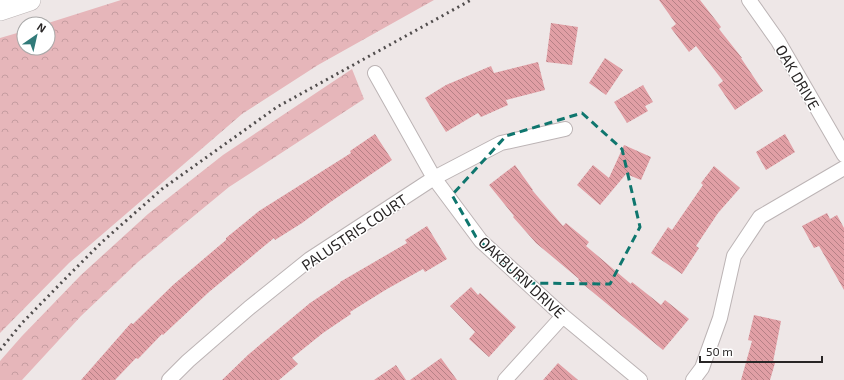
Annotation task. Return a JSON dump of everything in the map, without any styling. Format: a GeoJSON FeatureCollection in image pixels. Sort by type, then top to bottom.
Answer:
{"type":"FeatureCollection","features":[{"type":"Feature","properties":{"kind":"main road"},"geometry":{"type":"LineString","coordinates":[[0,10],[30,0]]}},
{"type":"Feature","properties":{"kind":"street","name":"OAK DRIVE"},"geometry":{"type":"LineString","coordinates":[[749,0],[778,41],[844,156]]}},
{"type":"Feature","properties":{"kind":"street","name":"OAKBURN DRIVE"},"geometry":{"type":"LineString","coordinates":[[375,73],[434,178],[481,241],[563,316],[640,380]]}},
{"type":"Feature","properties":{"kind":"street","name":"PALUSTRIS COURT"},"geometry":{"type":"LineString","coordinates":[[169,380],[188,361],[248,308],[310,259],[434,178],[501,143],[565,128]]}},
{"type":"Feature","properties":{"kind":"street"},"geometry":{"type":"LineString","coordinates":[[693,380],[702,368],[720,318],[734,256],[760,217],[844,168]]}},
{"type":"Feature","properties":{"kind":"street"},"geometry":{"type":"LineString","coordinates":[[505,380],[563,316]]}},
{"type":"Feature","properties":{"kind":"highlighted area"},"geometry":{"type":"Polygon","coordinates":[[[582,113],[622,149],[640,227],[610,284],[522,283],[476,237],[452,195],[506,136],[582,113]]]}},
{"type":"Feature","properties":{"kind":"green space"},"geometry":{"type":"Polygon","coordinates":[[[121,0],[434,0],[318,65],[242,114],[69,263],[0,333],[0,38],[16,33],[16,56],[56,56],[56,21],[121,0]]]}},
{"type":"Feature","properties":{"kind":"green space"},"geometry":{"type":"Polygon","coordinates":[[[352,69],[364,99],[229,187],[138,262],[81,316],[22,380],[0,380],[0,361],[22,336],[81,275],[148,214],[223,155],[352,69]]]}},
{"type":"Feature","properties":{"kind":"building"},"geometry":{"type":"Polygon","coordinates":[[[659,0],[700,0],[721,27],[719,29],[742,58],[763,91],[735,110],[718,85],[723,81],[696,46],[689,52],[671,28],[676,24],[659,0]]]}},
{"type":"Feature","properties":{"kind":"building"},"geometry":{"type":"Polygon","coordinates":[[[551,23],[578,27],[572,65],[546,62],[551,23]]]}},
{"type":"Feature","properties":{"kind":"building"},"geometry":{"type":"Polygon","coordinates":[[[605,58],[623,70],[606,95],[589,83],[605,58]]]}},
{"type":"Feature","properties":{"kind":"building"},"geometry":{"type":"Polygon","coordinates":[[[538,62],[545,90],[506,100],[508,105],[481,117],[478,113],[446,132],[425,98],[446,85],[491,66],[494,73],[538,62]]]}},
{"type":"Feature","properties":{"kind":"building"},"geometry":{"type":"Polygon","coordinates":[[[643,85],[653,102],[645,106],[648,111],[627,123],[614,102],[643,85]]]}},
{"type":"Feature","properties":{"kind":"building"},"geometry":{"type":"Polygon","coordinates":[[[375,134],[392,160],[302,223],[275,240],[274,238],[209,292],[163,335],[162,334],[138,359],[136,358],[115,380],[81,380],[131,323],[133,324],[173,285],[226,240],[226,238],[259,211],[351,153],[350,151],[375,134]]]}},
{"type":"Feature","properties":{"kind":"building"},"geometry":{"type":"Polygon","coordinates":[[[785,134],[795,152],[766,170],[756,152],[785,134]]]}},
{"type":"Feature","properties":{"kind":"building"},"geometry":{"type":"Polygon","coordinates":[[[624,145],[651,157],[641,180],[626,174],[600,205],[577,185],[593,165],[609,178],[624,145]]]}},
{"type":"Feature","properties":{"kind":"building"},"geometry":{"type":"Polygon","coordinates":[[[515,165],[532,190],[563,226],[566,223],[589,242],[586,246],[631,284],[632,282],[661,305],[665,300],[689,319],[663,350],[578,280],[579,279],[536,243],[513,217],[514,216],[489,185],[515,165]]]}},
{"type":"Feature","properties":{"kind":"building"},"geometry":{"type":"Polygon","coordinates":[[[714,166],[740,188],[718,213],[696,246],[699,248],[682,274],[651,253],[668,227],[672,230],[703,185],[701,183],[714,166]]]}},
{"type":"Feature","properties":{"kind":"building"},"geometry":{"type":"Polygon","coordinates":[[[827,213],[830,219],[837,215],[844,228],[844,290],[819,246],[814,248],[802,226],[827,213]]]}},
{"type":"Feature","properties":{"kind":"building"},"geometry":{"type":"Polygon","coordinates":[[[427,226],[447,259],[425,272],[423,269],[350,312],[351,314],[323,333],[292,358],[298,364],[279,380],[222,380],[249,354],[310,303],[340,282],[407,243],[405,240],[427,226]]]}},
{"type":"Feature","properties":{"kind":"building"},"geometry":{"type":"Polygon","coordinates":[[[471,287],[478,295],[480,293],[516,327],[489,357],[469,339],[475,332],[450,306],[471,287]]]}},
{"type":"Feature","properties":{"kind":"building"},"geometry":{"type":"Polygon","coordinates":[[[754,315],[781,321],[773,362],[775,363],[770,380],[741,380],[752,341],[748,340],[754,315]]]}},
{"type":"Feature","properties":{"kind":"building"},"geometry":{"type":"Polygon","coordinates":[[[441,358],[457,380],[410,380],[441,358]]]}},
{"type":"Feature","properties":{"kind":"building"},"geometry":{"type":"Polygon","coordinates":[[[558,363],[578,380],[543,380],[558,363]]]}},
{"type":"Feature","properties":{"kind":"building"},"geometry":{"type":"Polygon","coordinates":[[[396,365],[406,380],[374,380],[396,365]]]}},
{"type":"Feature","properties":{"kind":"railway"},"geometry":{"type":"LineString","coordinates":[[0,350],[22,323],[102,242],[162,189],[277,107],[471,0]]}}]}
